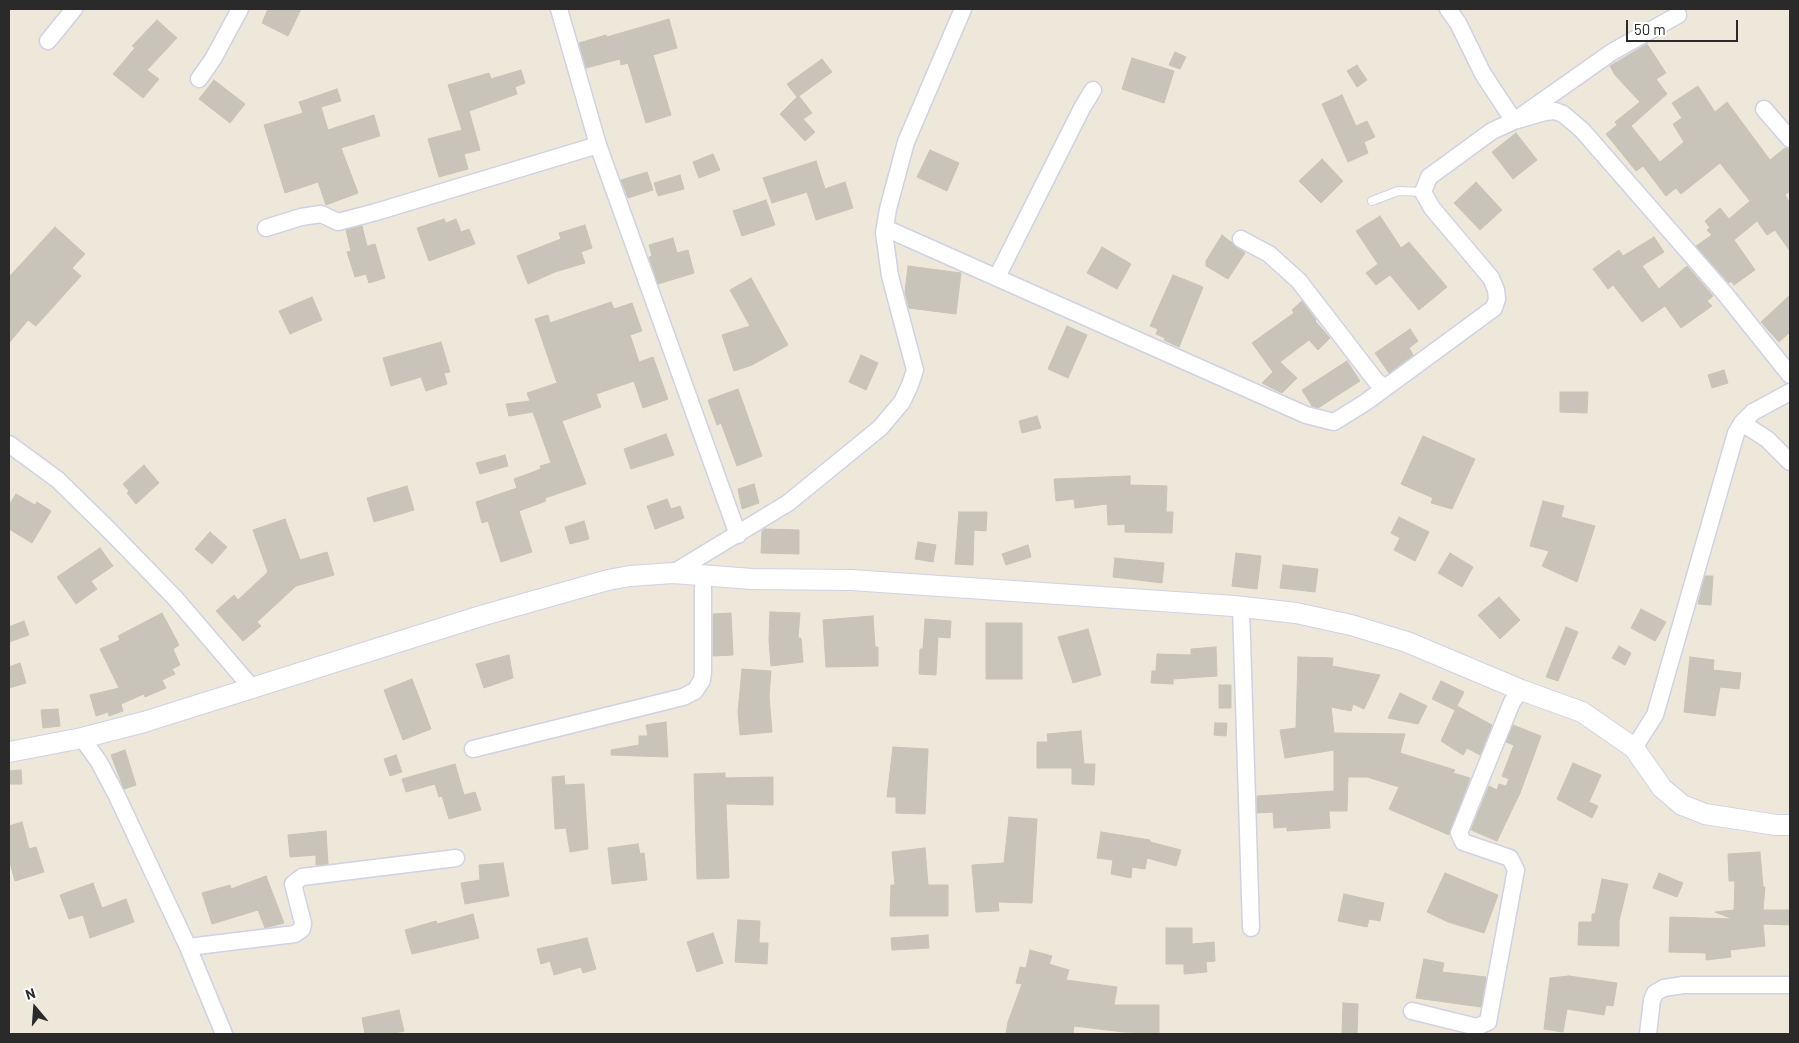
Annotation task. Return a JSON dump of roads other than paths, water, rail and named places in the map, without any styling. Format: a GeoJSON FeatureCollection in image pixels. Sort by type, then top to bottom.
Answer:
{"type":"FeatureCollection","features":[{"type":"Feature","properties":{"kind":"street"},"geometry":{"type":"LineString","coordinates":[[48,41],[74,9]]}},
{"type":"Feature","properties":{"kind":"street"},"geometry":{"type":"LineString","coordinates":[[199,79],[218,51],[240,9]]}},
{"type":"Feature","properties":{"kind":"street"},"geometry":{"type":"LineString","coordinates":[[559,9],[598,145],[738,535]]}},
{"type":"Feature","properties":{"kind":"street"},"geometry":{"type":"LineString","coordinates":[[673,574],[788,503],[880,428],[902,402],[915,370],[890,276],[885,228],[906,142],[963,9]]}},
{"type":"Feature","properties":{"kind":"street"},"geometry":{"type":"LineString","coordinates":[[1448,9],[1468,40],[1482,74],[1514,121]]}},
{"type":"Feature","properties":{"kind":"street"},"geometry":{"type":"LineString","coordinates":[[1514,121],[1612,52],[1678,15]]}},
{"type":"Feature","properties":{"kind":"street"},"geometry":{"type":"LineString","coordinates":[[997,277],[1082,108],[1093,90]]}},
{"type":"Feature","properties":{"kind":"street"},"geometry":{"type":"LineString","coordinates":[[1764,109],[1790,139]]}},
{"type":"Feature","properties":{"kind":"street"},"geometry":{"type":"LineString","coordinates":[[885,228],[1306,415],[1334,422],[1366,402],[1494,308],[1497,299],[1496,290],[1491,278],[1432,208],[1423,192],[1428,177],[1492,131],[1514,121],[1555,111],[1562,114],[1582,130],[1726,296],[1790,375]]}},
{"type":"Feature","properties":{"kind":"street"},"geometry":{"type":"LineString","coordinates":[[266,228],[301,217],[321,214],[338,222],[598,145]]}},
{"type":"Feature","properties":{"kind":"street"},"geometry":{"type":"LineString","coordinates":[[1241,240],[1269,254],[1299,281],[1376,381],[1384,387]]}},
{"type":"Feature","properties":{"kind":"street"},"geometry":{"type":"LineString","coordinates":[[1634,748],[1655,715],[1736,433],[1742,423],[1753,412],[1790,392]]}},
{"type":"Feature","properties":{"kind":"street"},"geometry":{"type":"LineString","coordinates":[[1742,423],[1767,439],[1790,462]]}},
{"type":"Feature","properties":{"kind":"street"},"geometry":{"type":"LineString","coordinates":[[9,444],[58,480],[110,530],[175,598],[252,688]]}},
{"type":"Feature","properties":{"kind":"street"},"geometry":{"type":"LineString","coordinates":[[9,752],[82,738],[144,722],[484,615],[608,580],[630,576],[673,574],[921,583],[1241,607],[1296,613],[1380,634],[1407,642],[1520,690],[1582,712],[1634,748],[1662,788],[1682,805],[1705,814],[1776,825],[1790,825]]}},
{"type":"Feature","properties":{"kind":"street"},"geometry":{"type":"LineString","coordinates":[[473,749],[683,696],[695,691],[702,680],[703,671],[703,576]]}},
{"type":"Feature","properties":{"kind":"street"},"geometry":{"type":"LineString","coordinates":[[1241,607],[1250,928]]}},
{"type":"Feature","properties":{"kind":"street"},"geometry":{"type":"LineString","coordinates":[[1412,1011],[1476,1027],[1488,1022],[1516,870],[1510,858],[1463,842],[1459,833],[1512,702],[1520,690]]}},
{"type":"Feature","properties":{"kind":"street"},"geometry":{"type":"LineString","coordinates":[[82,738],[99,762],[117,796],[188,947],[224,1034]]}},
{"type":"Feature","properties":{"kind":"street"},"geometry":{"type":"LineString","coordinates":[[188,947],[295,934],[302,929],[303,923],[293,884],[302,877],[456,858]]}},
{"type":"Feature","properties":{"kind":"street"},"geometry":{"type":"LineString","coordinates":[[1648,1034],[1652,1000],[1655,993],[1664,988],[1683,985],[1790,984]]}},
{"type":"Feature","properties":{"kind":"lane"},"geometry":{"type":"LineString","coordinates":[[1372,201],[1398,191],[1423,192]]}}]}
